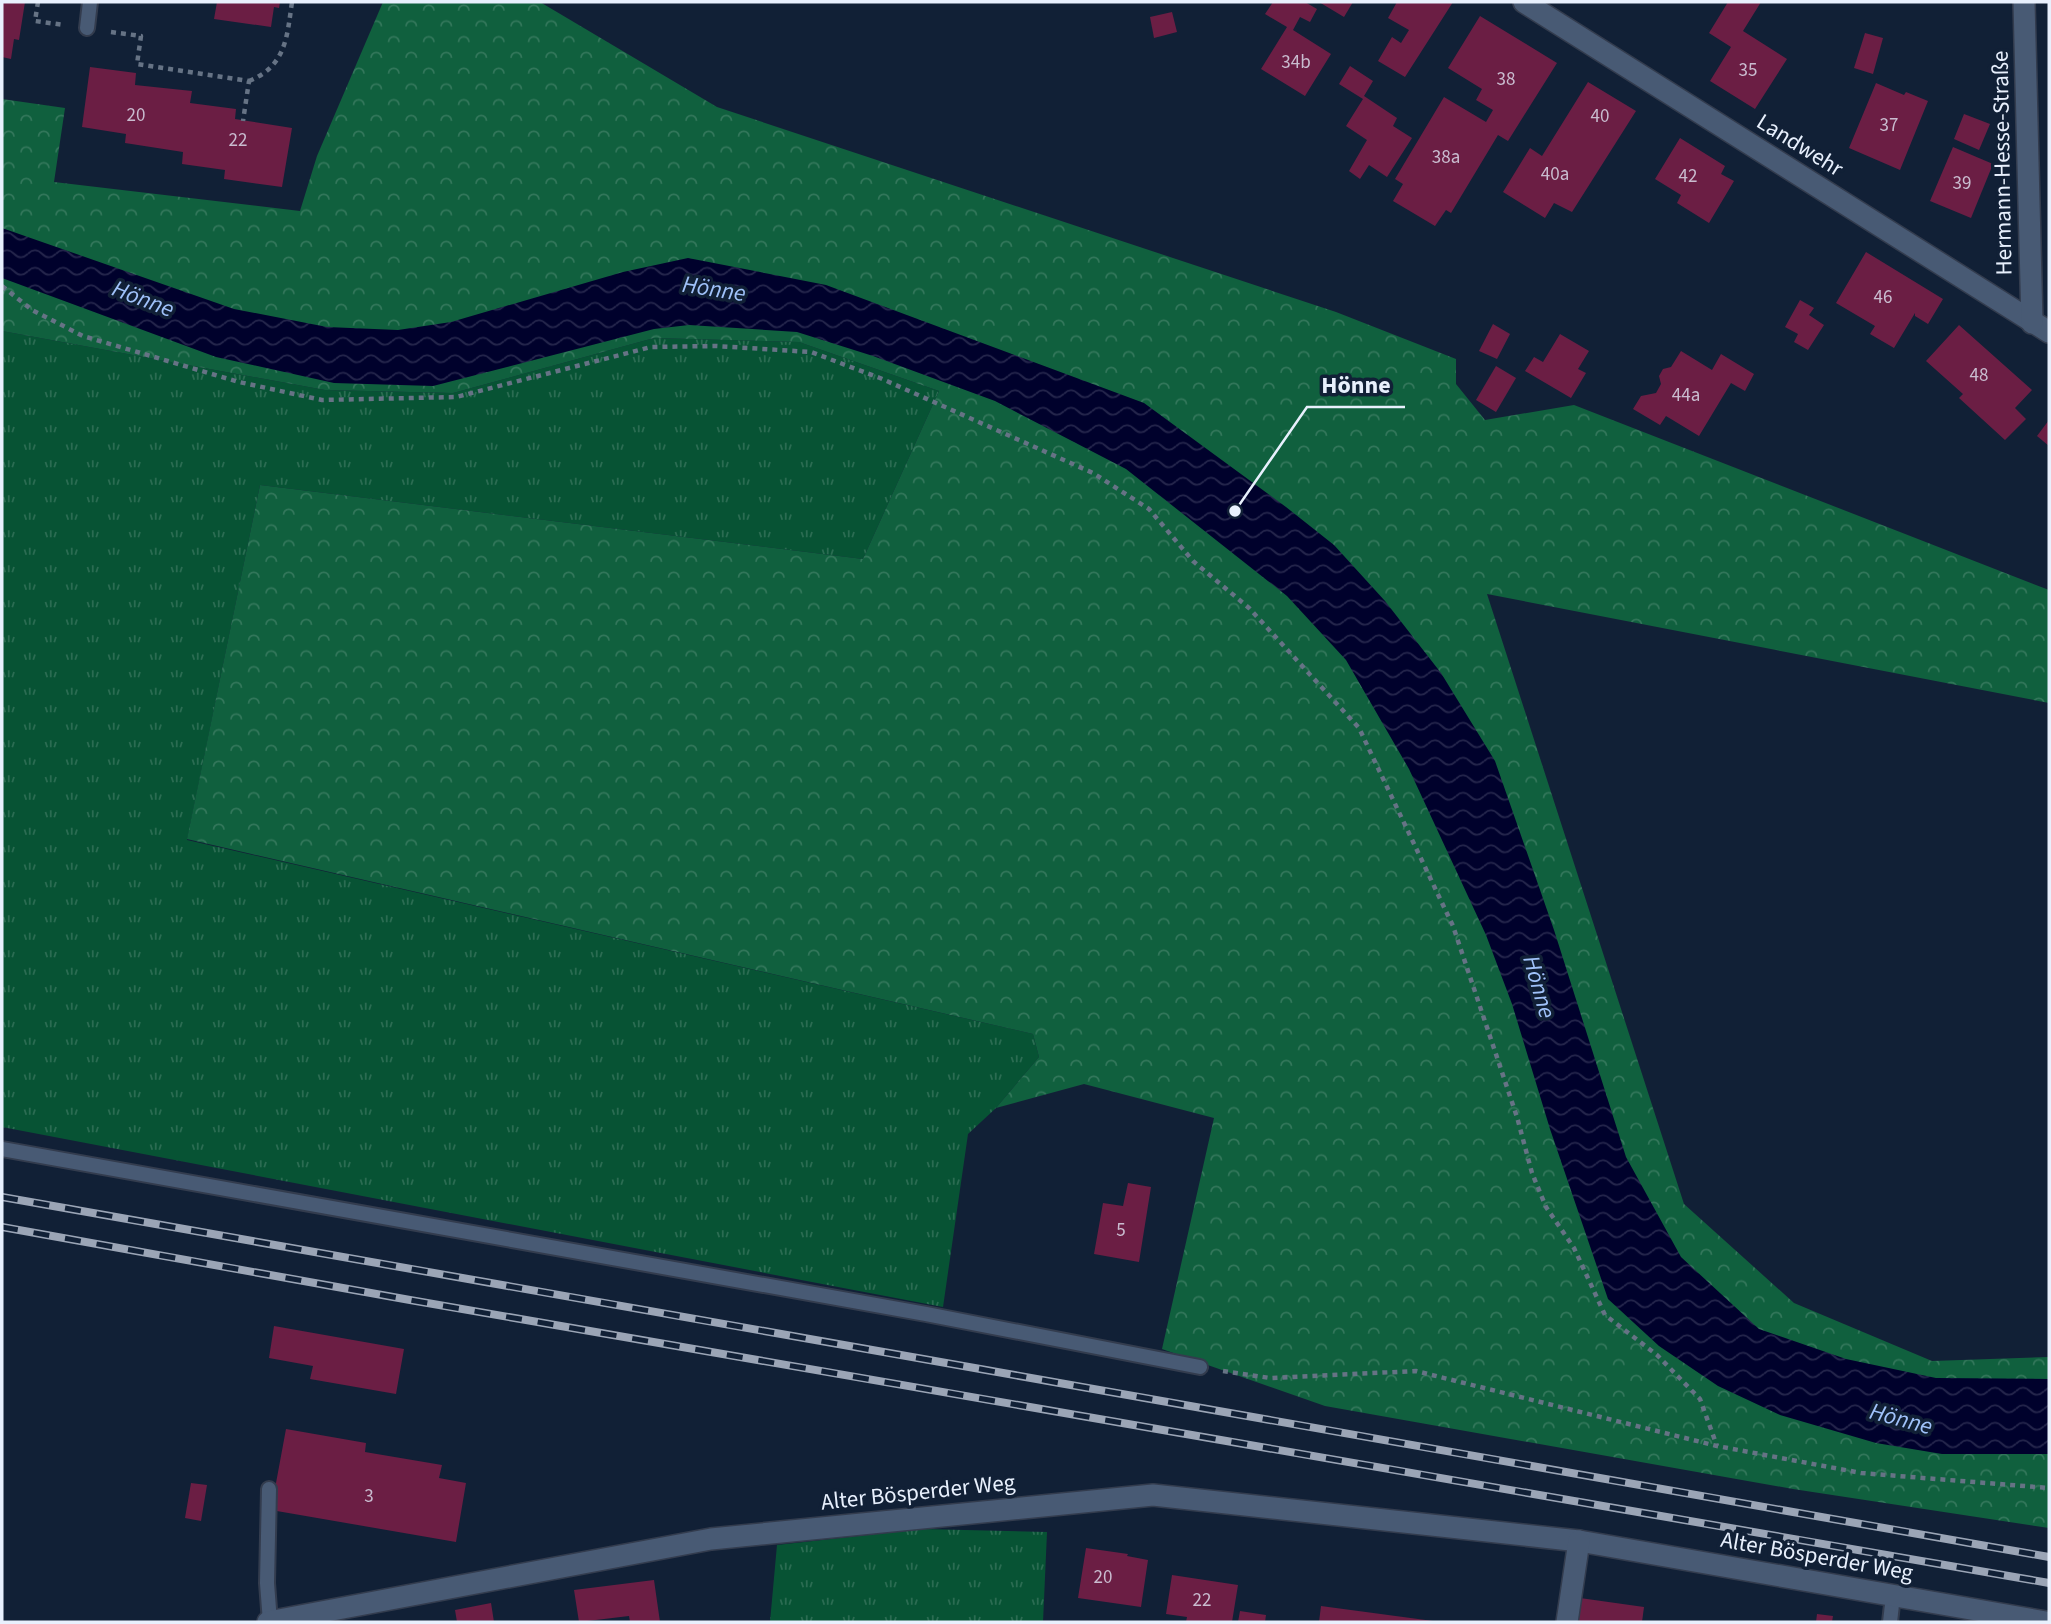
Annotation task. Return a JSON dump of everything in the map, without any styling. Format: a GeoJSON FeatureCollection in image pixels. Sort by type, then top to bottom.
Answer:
{"type":"FeatureCollection","features":[{"type":"Feature","properties":{"kind":"street","name":"Landwehr"},"geometry":{"type":"LineString","coordinates":[[1524,2],[2041,327]]}},
{"type":"Feature","properties":{"kind":"street","name":"Hermann-Hesse-Straße"},"geometry":{"type":"LineString","coordinates":[[2024,2],[2041,327]]}},
{"type":"Feature","properties":{"kind":"street","name":"Alter Bösperder Weg"},"geometry":{"type":"LineString","coordinates":[[269,1622],[711,1539],[1153,1495],[1578,1541],[1893,1596],[1966,1615],[2046,1622]]}},
{"type":"Feature","properties":{"kind":"street"},"geometry":{"type":"LineString","coordinates":[[1567,1622],[1578,1541]]}},
{"type":"Feature","properties":{"kind":"lane"},"geometry":{"type":"LineString","coordinates":[[86,28],[90,2]]}},
{"type":"Feature","properties":{"kind":"lane"},"geometry":{"type":"LineString","coordinates":[[2,1149],[926,1314],[1200,1367]]}},
{"type":"Feature","properties":{"kind":"lane"},"geometry":{"type":"LineString","coordinates":[[269,1489],[269,1622]]}},
{"type":"Feature","properties":{"kind":"lane"},"geometry":{"type":"LineString","coordinates":[[1890,1622],[1893,1596]]}},
{"type":"Feature","properties":{"kind":"path"},"geometry":{"type":"LineString","coordinates":[[38,2],[35,20],[141,36],[137,64],[249,81],[262,76],[277,61],[287,37],[292,2]]}},
{"type":"Feature","properties":{"kind":"path"},"geometry":{"type":"LineString","coordinates":[[243,121],[249,81]]}},
{"type":"Feature","properties":{"kind":"path"},"geometry":{"type":"LineString","coordinates":[[2,286],[32,310],[83,336],[239,382],[322,400],[456,397],[651,347],[716,346],[811,352],[880,378],[1093,473],[1150,509],[1193,561],[1249,608],[1359,728],[1453,926],[1517,1117],[1532,1173],[1546,1207],[1574,1248],[1605,1315],[1657,1355],[1700,1399],[1717,1446]]}},
{"type":"Feature","properties":{"kind":"path"},"geometry":{"type":"LineString","coordinates":[[1200,1367],[1270,1378],[1416,1371],[1717,1446],[1861,1473],[2049,1488]]}},
{"type":"Feature","properties":{"kind":"green space"},"geometry":{"type":"Polygon","coordinates":[[[383,2],[540,2],[717,107],[1336,312],[1456,359],[1456,384],[1485,420],[1574,405],[2049,590],[2049,703],[1487,594],[1684,1204],[1794,1303],[1932,1361],[2049,1357],[2049,1528],[1793,1489],[1325,1406],[1162,1349],[1214,1118],[1084,1084],[996,1108],[1039,1057],[1033,1034],[187,839],[260,485],[863,559],[939,391],[799,342],[654,338],[453,393],[325,390],[2,331],[2,99],[65,108],[54,182],[300,211],[317,156],[383,2]]]}},
{"type":"Feature","properties":{"kind":"green space"},"geometry":{"type":"Polygon","coordinates":[[[2,331],[325,390],[453,393],[654,338],[799,342],[939,391],[863,559],[260,485],[187,840],[1033,1034],[1039,1057],[996,1108],[968,1134],[943,1307],[2,1127],[2,331]]]}},
{"type":"Feature","properties":{"kind":"green space"},"geometry":{"type":"Polygon","coordinates":[[[922,1529],[1047,1532],[1043,1622],[770,1622],[777,1545],[922,1529]]]}},
{"type":"Feature","properties":{"kind":"water"},"geometry":{"type":"Polygon","coordinates":[[[2,228],[234,309],[327,327],[398,330],[451,322],[623,272],[688,258],[826,285],[1144,403],[1334,545],[1385,601],[1441,673],[1495,761],[1554,930],[1626,1157],[1681,1257],[1759,1329],[1846,1359],[1936,1378],[2049,1379],[2049,1454],[1942,1454],[1876,1443],[1780,1415],[1718,1386],[1659,1346],[1608,1299],[1550,1129],[1512,1004],[1486,935],[1409,769],[1346,660],[1287,596],[1126,469],[995,401],[873,356],[797,332],[689,325],[654,329],[433,386],[334,383],[216,357],[2,278],[2,228]]]}},
{"type":"Feature","properties":{"kind":"building"},"geometry":{"type":"Polygon","coordinates":[[[2,2],[25,2],[19,40],[14,39],[11,59],[2,57],[2,2]]]}},
{"type":"Feature","properties":{"kind":"building"},"geometry":{"type":"Polygon","coordinates":[[[217,2],[280,2],[279,8],[274,7],[271,27],[214,19],[217,2]]]}},
{"type":"Feature","properties":{"kind":"building"},"geometry":{"type":"Polygon","coordinates":[[[1273,2],[1305,2],[1317,9],[1310,22],[1300,17],[1293,30],[1331,54],[1305,96],[1261,69],[1287,27],[1265,14],[1273,2]]]}},
{"type":"Feature","properties":{"kind":"building"},"geometry":{"type":"Polygon","coordinates":[[[1319,2],[1353,2],[1344,17],[1319,2]]]}},
{"type":"Feature","properties":{"kind":"building"},"geometry":{"type":"Polygon","coordinates":[[[1397,2],[1453,2],[1405,77],[1378,61],[1392,37],[1401,43],[1409,30],[1388,18],[1397,2]]]}},
{"type":"Feature","properties":{"kind":"building"},"geometry":{"type":"Polygon","coordinates":[[[1728,2],[1761,2],[1743,31],[1787,59],[1755,109],[1710,81],[1731,47],[1709,33],[1728,2]]]}},
{"type":"Feature","properties":{"kind":"building"},"geometry":{"type":"Polygon","coordinates":[[[1172,12],[1177,32],[1154,38],[1150,17],[1172,12]]]}},
{"type":"Feature","properties":{"kind":"building"},"geometry":{"type":"Polygon","coordinates":[[[1480,16],[1557,63],[1508,141],[1498,135],[1451,213],[1446,210],[1435,226],[1393,201],[1403,184],[1395,179],[1444,97],[1486,122],[1493,110],[1476,100],[1482,89],[1448,68],[1480,16]]]}},
{"type":"Feature","properties":{"kind":"building"},"geometry":{"type":"Polygon","coordinates":[[[1865,33],[1883,38],[1873,74],[1854,68],[1865,33]]]}},
{"type":"Feature","properties":{"kind":"building"},"geometry":{"type":"Polygon","coordinates":[[[1350,66],[1373,81],[1364,96],[1397,118],[1393,126],[1412,138],[1387,177],[1369,165],[1360,179],[1349,171],[1367,140],[1346,126],[1363,99],[1339,84],[1350,66]]]}},
{"type":"Feature","properties":{"kind":"building"},"geometry":{"type":"Polygon","coordinates":[[[90,67],[136,73],[135,85],[192,91],[190,103],[236,109],[235,119],[292,128],[282,187],[224,179],[225,170],[182,164],[183,152],[125,143],[126,134],[82,127],[90,67]]]}},
{"type":"Feature","properties":{"kind":"building"},"geometry":{"type":"Polygon","coordinates":[[[1588,82],[1636,111],[1572,212],[1554,203],[1545,218],[1503,192],[1530,148],[1542,156],[1588,82]]]}},
{"type":"Feature","properties":{"kind":"building"},"geometry":{"type":"Polygon","coordinates":[[[1876,83],[1904,95],[1906,92],[1928,101],[1900,170],[1849,148],[1876,83]]]}},
{"type":"Feature","properties":{"kind":"building"},"geometry":{"type":"Polygon","coordinates":[[[1964,114],[1990,124],[1979,150],[1954,139],[1964,114]]]}},
{"type":"Feature","properties":{"kind":"building"},"geometry":{"type":"Polygon","coordinates":[[[1680,138],[1725,166],[1721,174],[1734,181],[1709,223],[1677,203],[1681,195],[1655,179],[1680,138]]]}},
{"type":"Feature","properties":{"kind":"building"},"geometry":{"type":"Polygon","coordinates":[[[1953,147],[1993,164],[1971,218],[1930,201],[1953,147]]]}},
{"type":"Feature","properties":{"kind":"building"},"geometry":{"type":"Polygon","coordinates":[[[1866,252],[1943,299],[1928,324],[1915,316],[1915,313],[1894,348],[1870,334],[1875,326],[1836,303],[1866,252]]]}},
{"type":"Feature","properties":{"kind":"building"},"geometry":{"type":"Polygon","coordinates":[[[1800,300],[1814,308],[1809,315],[1824,325],[1808,350],[1794,342],[1798,334],[1785,327],[1800,300]]]}},
{"type":"Feature","properties":{"kind":"building"},"geometry":{"type":"Polygon","coordinates":[[[1493,324],[1510,334],[1497,359],[1479,351],[1493,324]]]}},
{"type":"Feature","properties":{"kind":"building"},"geometry":{"type":"Polygon","coordinates":[[[1959,325],[2032,390],[2015,408],[2026,419],[2005,440],[1959,398],[1963,394],[1926,361],[1959,325]]]}},
{"type":"Feature","properties":{"kind":"building"},"geometry":{"type":"Polygon","coordinates":[[[1560,334],[1589,351],[1578,369],[1586,373],[1571,398],[1525,371],[1534,357],[1543,362],[1560,334]]]}},
{"type":"Feature","properties":{"kind":"building"},"geometry":{"type":"Polygon","coordinates":[[[1681,351],[1712,370],[1721,354],[1754,374],[1745,391],[1731,383],[1699,436],[1666,416],[1660,425],[1633,409],[1641,396],[1656,393],[1661,384],[1659,376],[1663,369],[1671,367],[1681,351]]]}},
{"type":"Feature","properties":{"kind":"building"},"geometry":{"type":"Polygon","coordinates":[[[1496,366],[1516,378],[1496,412],[1476,400],[1496,366]]]}},
{"type":"Feature","properties":{"kind":"building"},"geometry":{"type":"Polygon","coordinates":[[[2049,420],[2049,446],[2037,436],[2049,420]]]}},
{"type":"Feature","properties":{"kind":"building"},"geometry":{"type":"Polygon","coordinates":[[[1128,1183],[1151,1187],[1139,1262],[1094,1254],[1103,1203],[1123,1206],[1128,1183]]]}},
{"type":"Feature","properties":{"kind":"building"},"geometry":{"type":"Polygon","coordinates":[[[274,1326],[404,1349],[396,1394],[310,1379],[313,1366],[269,1358],[274,1326]]]}},
{"type":"Feature","properties":{"kind":"building"},"geometry":{"type":"Polygon","coordinates":[[[286,1429],[366,1443],[365,1452],[442,1465],[439,1478],[466,1483],[456,1542],[271,1510],[286,1429]]]}},
{"type":"Feature","properties":{"kind":"building"},"geometry":{"type":"Polygon","coordinates":[[[191,1483],[207,1485],[201,1521],[185,1518],[191,1483]]]}},
{"type":"Feature","properties":{"kind":"building"},"geometry":{"type":"Polygon","coordinates":[[[1086,1548],[1148,1560],[1141,1607],[1078,1598],[1086,1548]]]}},
{"type":"Feature","properties":{"kind":"building"},"geometry":{"type":"Polygon","coordinates":[[[1172,1575],[1238,1585],[1232,1622],[1186,1622],[1187,1617],[1166,1614],[1172,1575]]]}},
{"type":"Feature","properties":{"kind":"building"},"geometry":{"type":"Polygon","coordinates":[[[654,1580],[660,1622],[630,1622],[629,1616],[579,1622],[574,1590],[654,1580]]]}},
{"type":"Feature","properties":{"kind":"building"},"geometry":{"type":"Polygon","coordinates":[[[1580,1598],[1644,1607],[1642,1622],[1577,1622],[1580,1598]]]}},
{"type":"Feature","properties":{"kind":"building"},"geometry":{"type":"Polygon","coordinates":[[[491,1603],[494,1622],[457,1622],[455,1610],[491,1603]]]}},
{"type":"Feature","properties":{"kind":"building"},"geometry":{"type":"Polygon","coordinates":[[[1321,1606],[1433,1621],[1319,1622],[1321,1606]]]}},
{"type":"Feature","properties":{"kind":"building"},"geometry":{"type":"Polygon","coordinates":[[[1240,1611],[1266,1615],[1265,1622],[1238,1622],[1240,1611]]]}},
{"type":"Feature","properties":{"kind":"building"},"geometry":{"type":"Polygon","coordinates":[[[1817,1614],[1833,1616],[1832,1622],[1816,1622],[1817,1614]]]}},
{"type":"Feature","properties":{"kind":"railway"},"geometry":{"type":"LineString","coordinates":[[2,1197],[2049,1557]]}},
{"type":"Feature","properties":{"kind":"railway"},"geometry":{"type":"LineString","coordinates":[[2,1227],[2049,1583]]}},
{"type":"Feature","properties":{"kind":"place","name":"Hönne"},"geometry":{"type":"Point","coordinates":[1235,511]}}]}
